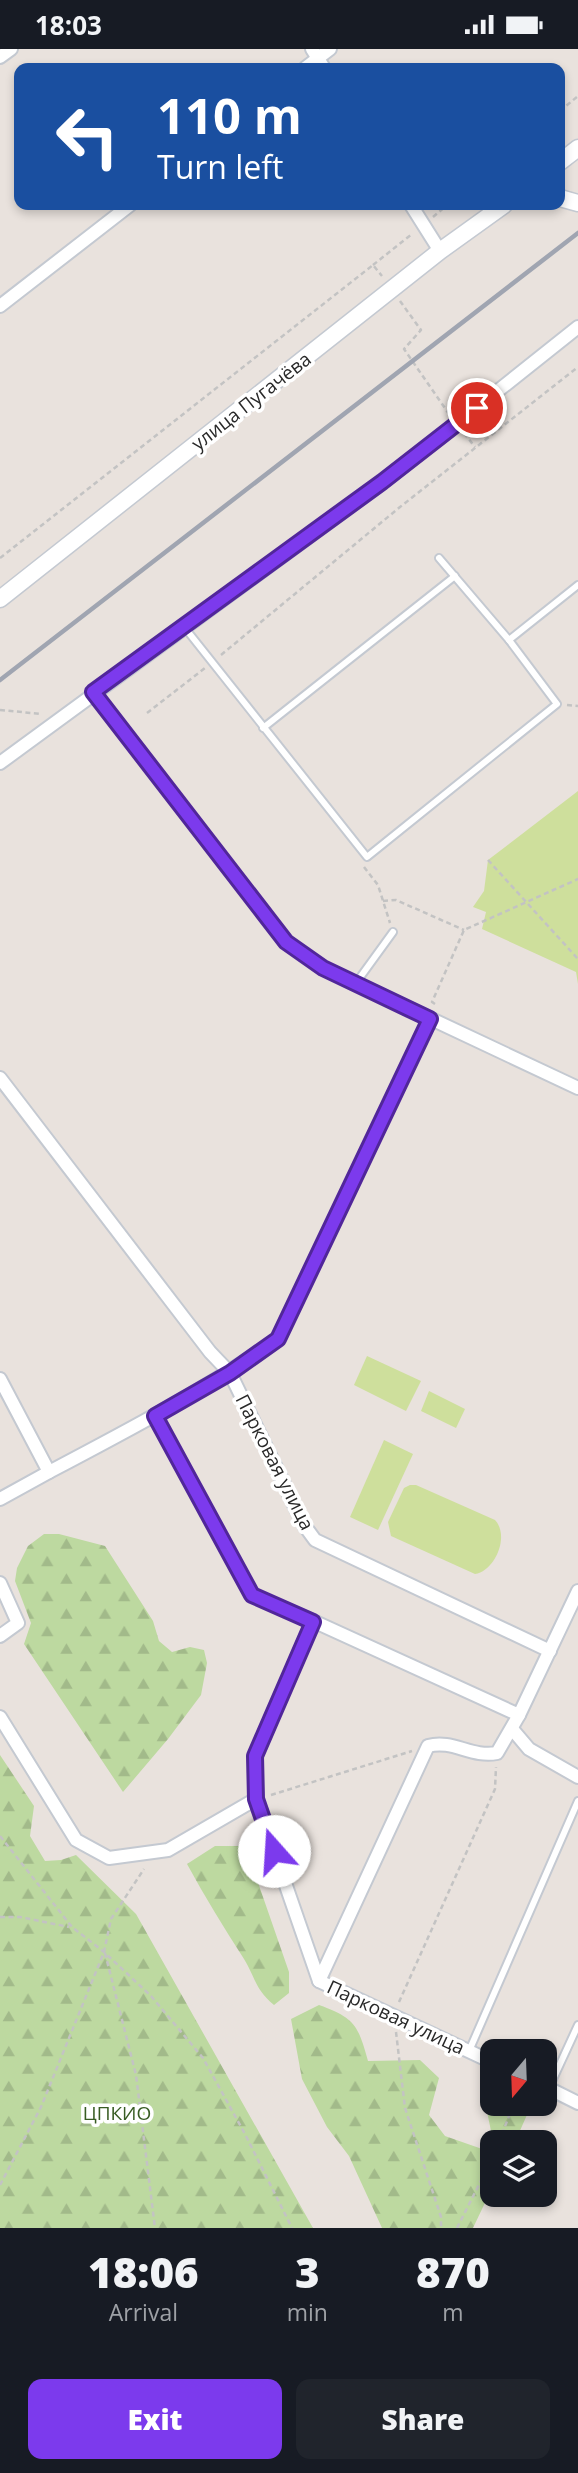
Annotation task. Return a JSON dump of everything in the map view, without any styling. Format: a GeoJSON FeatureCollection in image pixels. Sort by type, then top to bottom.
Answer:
{"type":"FeatureCollection","features":[{"type":"Feature","properties":{"kind":"street"},"geometry":{"type":"LineString","coordinates":[[0,57],[11,49]]}},
{"type":"Feature","properties":{"kind":"street"},"geometry":{"type":"LineString","coordinates":[[318,58],[330,49]]}},
{"type":"Feature","properties":{"kind":"street"},"geometry":{"type":"LineString","coordinates":[[0,306],[124,210]]}},
{"type":"Feature","properties":{"kind":"street"},"geometry":{"type":"LineString","coordinates":[[414,210],[440,251]]}},
{"type":"Feature","properties":{"kind":"street","name":"улица Пугачёва"},"geometry":{"type":"LineString","coordinates":[[0,599],[440,251],[496,210]]}},
{"type":"Feature","properties":{"kind":"street"},"geometry":{"type":"LineString","coordinates":[[0,763],[382,482],[578,327]]}},
{"type":"Feature","properties":{"kind":"street"},"geometry":{"type":"LineString","coordinates":[[93,692],[286,942],[323,968],[578,1088]]}},
{"type":"Feature","properties":{"kind":"street"},"geometry":{"type":"LineString","coordinates":[[0,1499],[230,1373],[278,1339],[430,1019]]}},
{"type":"Feature","properties":{"kind":"street","name":"Парковая улица"},"geometry":{"type":"LineString","coordinates":[[0,1078],[209,1352],[230,1373],[304,1525],[315,1539],[550,1651]]}},
{"type":"Feature","properties":{"kind":"street"},"geometry":{"type":"LineString","coordinates":[[0,1379],[49,1472]]}},
{"type":"Feature","properties":{"kind":"street"},"geometry":{"type":"LineString","coordinates":[[155,1416],[252,1595],[519,1715]]}},
{"type":"Feature","properties":{"kind":"street"},"geometry":{"type":"LineString","coordinates":[[0,1583],[18,1623],[0,1636]]}},
{"type":"Feature","properties":{"kind":"street"},"geometry":{"type":"LineString","coordinates":[[319,1981],[428,1746],[441,1742],[482,1756],[497,1753],[519,1715],[578,1591]]}},
{"type":"Feature","properties":{"kind":"street","name":"Парковая улица"},"geometry":{"type":"LineString","coordinates":[[313,1622],[255,1756],[256,1799],[319,1981],[480,2056]]}},
{"type":"Feature","properties":{"kind":"street"},"geometry":{"type":"LineString","coordinates":[[0,1717],[76,1840],[109,1858],[169,1850],[256,1799]]}},
{"type":"Feature","properties":{"kind":"street"},"geometry":{"type":"LineString","coordinates":[[512,1729],[529,1749],[578,1777]]}},
{"type":"Feature","properties":{"kind":"street"},"geometry":{"type":"LineString","coordinates":[[557,2092],[578,2103]]}},
{"type":"Feature","properties":{"kind":"lane"},"geometry":{"type":"LineString","coordinates":[[184,627],[367,857],[557,704],[509,640],[439,558]]}},
{"type":"Feature","properties":{"kind":"lane"},"geometry":{"type":"LineString","coordinates":[[263,728],[455,576]]}},
{"type":"Feature","properties":{"kind":"lane"},"geometry":{"type":"LineString","coordinates":[[509,640],[578,585]]}},
{"type":"Feature","properties":{"kind":"lane"},"geometry":{"type":"LineString","coordinates":[[356,983],[393,932]]}},
{"type":"Feature","properties":{"kind":"lane"},"geometry":{"type":"LineString","coordinates":[[469,2051],[578,1801]]}},
{"type":"Feature","properties":{"kind":"lane"},"geometry":{"type":"LineString","coordinates":[[557,2067],[578,2025]]}},
{"type":"Feature","properties":{"kind":"path"},"geometry":{"type":"LineString","coordinates":[[0,558],[441,210]]}},
{"type":"Feature","properties":{"kind":"path"},"geometry":{"type":"LineString","coordinates":[[373,265],[421,330],[404,349],[475,447]]}},
{"type":"Feature","properties":{"kind":"path"},"geometry":{"type":"LineString","coordinates":[[147,713],[578,367]]}},
{"type":"Feature","properties":{"kind":"path"},"geometry":{"type":"LineString","coordinates":[[0,710],[62,716]]}},
{"type":"Feature","properties":{"kind":"path"},"geometry":{"type":"LineString","coordinates":[[488,860],[578,959]]}},
{"type":"Feature","properties":{"kind":"path"},"geometry":{"type":"LineString","coordinates":[[442,1007],[432,1002],[464,930],[578,879]]}},
{"type":"Feature","properties":{"kind":"path"},"geometry":{"type":"LineString","coordinates":[[383,901],[396,900],[464,930]]}},
{"type":"Feature","properties":{"kind":"path"},"geometry":{"type":"LineString","coordinates":[[256,1799],[428,1746]]}},
{"type":"Feature","properties":{"kind":"path"},"geometry":{"type":"LineString","coordinates":[[441,2228],[441,2217],[405,2108],[393,2015],[495,1789],[497,1753]]}},
{"type":"Feature","properties":{"kind":"path"},"geometry":{"type":"LineString","coordinates":[[0,1836],[72,1927],[104,1952],[151,1996],[203,2058],[292,2228]]}},
{"type":"Feature","properties":{"kind":"path"},"geometry":{"type":"LineString","coordinates":[[0,2185],[41,2107],[104,1952],[111,1919],[146,1866]]}},
{"type":"Feature","properties":{"kind":"path"},"geometry":{"type":"LineString","coordinates":[[0,1917],[20,1917],[72,1927]]}},
{"type":"Feature","properties":{"kind":"path"},"geometry":{"type":"LineString","coordinates":[[104,1952],[136,2075],[155,2228]]}},
{"type":"Feature","properties":{"kind":"path"},"geometry":{"type":"LineString","coordinates":[[457,2228],[480,2183]]}},
{"type":"Feature","properties":{"kind":"green space"},"geometry":{"type":"Polygon","coordinates":[[[578,791],[578,984],[576,972],[482,929],[486,912],[473,907],[484,891],[488,860],[578,791]]]}},
{"type":"Feature","properties":{"kind":"green space"},"geometry":{"type":"Polygon","coordinates":[[[367,1356],[421,1381],[406,1411],[354,1385],[367,1356]]]}},
{"type":"Feature","properties":{"kind":"green space"},"geometry":{"type":"Polygon","coordinates":[[[429,1391],[465,1409],[456,1428],[421,1411],[429,1391]]]}},
{"type":"Feature","properties":{"kind":"green space"},"geometry":{"type":"Polygon","coordinates":[[[384,1440],[413,1454],[378,1530],[350,1517],[384,1440]]]}},
{"type":"Feature","properties":{"kind":"green space"},"geometry":{"type":"Polygon","coordinates":[[[416,1485],[495,1520],[499,1527],[501,1543],[489,1567],[475,1574],[391,1536],[388,1522],[404,1488],[416,1485]]]}},
{"type":"Feature","properties":{"kind":"green space"},"geometry":{"type":"Polygon","coordinates":[[[44,1534],[59,1534],[105,1546],[153,1621],[159,1641],[172,1652],[190,1647],[204,1650],[207,1663],[201,1695],[123,1792],[24,1644],[31,1623],[15,1581],[17,1568],[28,1546],[44,1534]]]}},
{"type":"Feature","properties":{"kind":"green space","name":"ЦПКИО"},"geometry":{"type":"Polygon","coordinates":[[[0,1755],[34,1806],[30,1836],[45,1861],[76,1855],[136,1914],[313,2228],[0,2228],[0,1755]]]}},
{"type":"Feature","properties":{"kind":"green space"},"geometry":{"type":"Polygon","coordinates":[[[215,1846],[241,1846],[253,1868],[289,1972],[289,1993],[274,2005],[259,1989],[187,1864],[215,1846]]]}},
{"type":"Feature","properties":{"kind":"green space"},"geometry":{"type":"Polygon","coordinates":[[[319,2005],[340,2014],[353,2024],[368,2061],[420,2060],[439,2078],[429,2115],[445,2136],[480,2148],[480,2207],[483,2207],[473,2228],[382,2228],[349,2156],[327,2127],[302,2079],[291,2019],[319,2005]]]}},
{"type":"Feature","properties":{"kind":"green space"},"geometry":{"type":"Polygon","coordinates":[[[488,2116],[526,2116],[520,2130],[491,2130],[488,2116]]]}},
{"type":"Feature","properties":{"kind":"railway"},"geometry":{"type":"LineString","coordinates":[[0,680],[578,233]]}},
{"type":"Feature","properties":{"kind":"route"},"geometry":{"type":"LineString","coordinates":[[274,1851],[256,1799],[255,1756],[313,1622],[252,1595],[155,1416],[230,1373],[278,1339],[430,1019],[323,968],[286,942],[93,692],[382,482],[477,408]]}}]}
